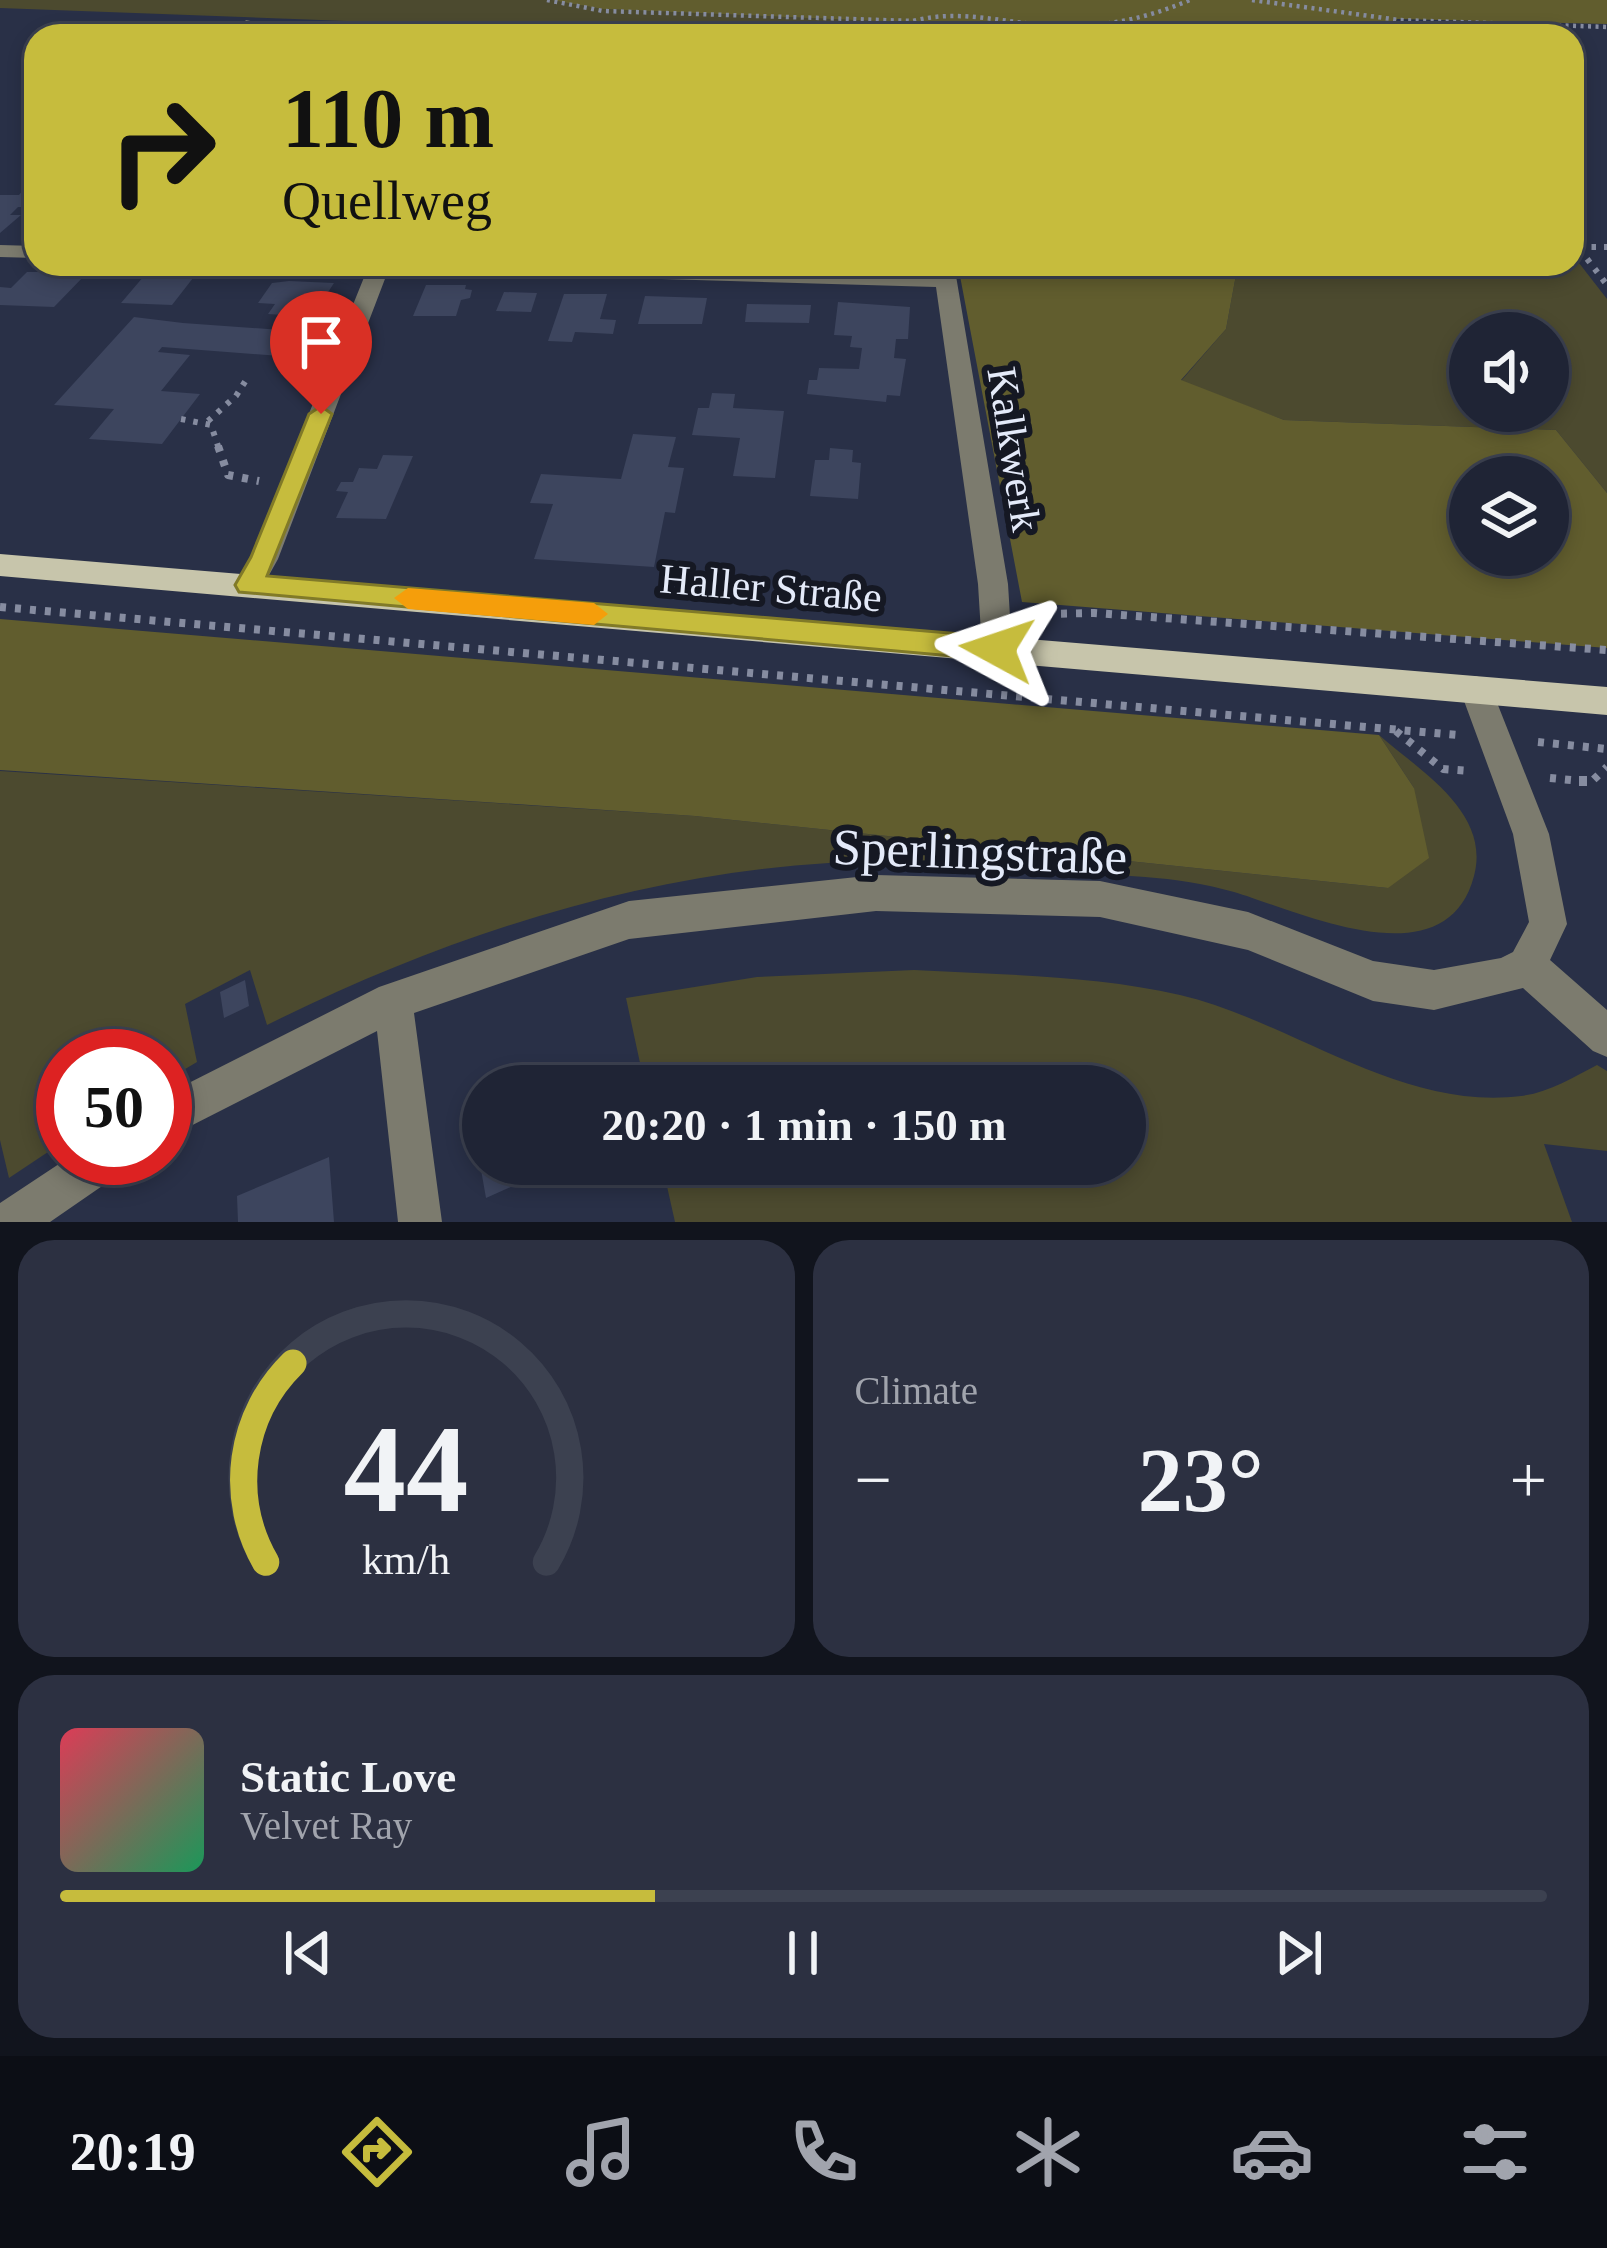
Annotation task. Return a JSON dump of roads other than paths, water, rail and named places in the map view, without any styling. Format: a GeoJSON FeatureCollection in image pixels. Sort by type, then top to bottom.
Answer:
{"type":"FeatureCollection","features":[{"type":"Feature","properties":{"kind":"main road","name":"Haller Straße"},"geometry":{"type":"LineString","coordinates":[[0,565],[1607,700]]}},
{"type":"Feature","properties":{"kind":"street"},"geometry":{"type":"LineString","coordinates":[[249,585],[376,276]]}},
{"type":"Feature","properties":{"kind":"street","name":"Kalkwerk"},"geometry":{"type":"LineString","coordinates":[[945,276],[993,584],[997,649]]}},
{"type":"Feature","properties":{"kind":"street"},"geometry":{"type":"LineString","coordinates":[[1476,689],[1531,835],[1548,924],[1527,966],[1607,1037]]}},
{"type":"Feature","properties":{"kind":"street","name":"Sperlingstraße"},"geometry":{"type":"LineString","coordinates":[[192,1104],[392,1001],[629,920],[876,893],[1100,899],[1248,931],[1373,981],[1434,990],[1504,977],[1527,966]]}},
{"type":"Feature","properties":{"kind":"street"},"geometry":{"type":"LineString","coordinates":[[392,1001],[420,1222]]}},
{"type":"Feature","properties":{"kind":"street"},"geometry":{"type":"LineString","coordinates":[[11,1222],[66,1185]]}}]}
